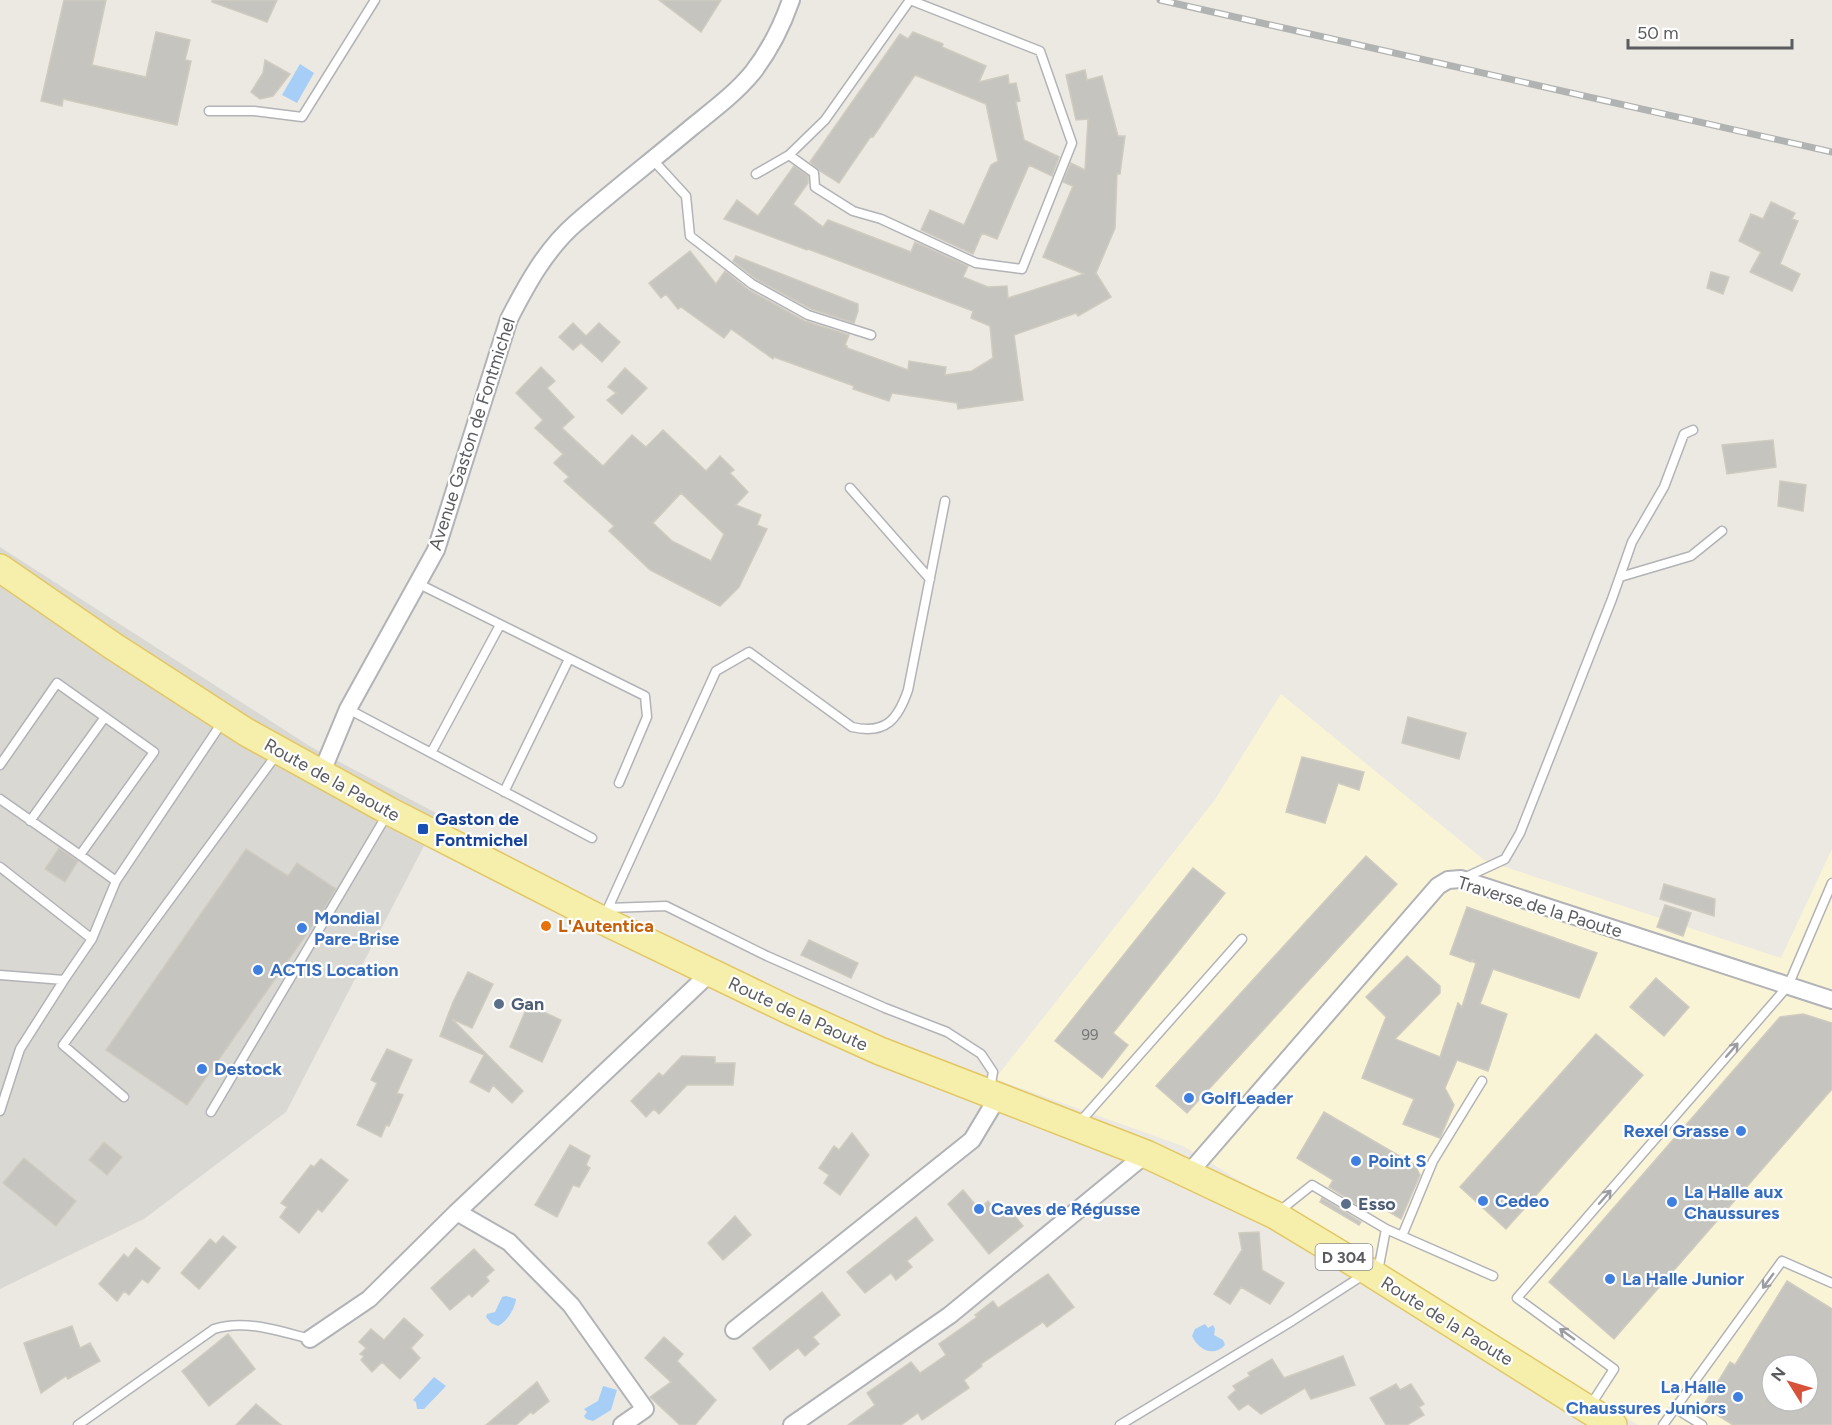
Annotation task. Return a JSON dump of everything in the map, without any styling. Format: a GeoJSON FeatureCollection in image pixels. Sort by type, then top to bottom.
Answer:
{"type":"FeatureCollection","features":[{"type":"Feature","properties":{"kind":"main road","name":"Route de la Paoute"},"geometry":{"type":"LineString","coordinates":[[0,568],[122,652],[225,718],[278,751],[389,811],[605,914],[710,973],[880,1051],[1146,1154],[1275,1215],[1613,1425]]}},
{"type":"Feature","properties":{"kind":"street","name":"Avenue Gaston de Fontmichel"},"geometry":{"type":"LineString","coordinates":[[321,774],[348,709],[436,550],[509,319],[526,285],[549,252],[575,224],[728,97],[752,74],[771,45],[791,0]]}},
{"type":"Feature","properties":{"kind":"street","name":"Traverse de la Paoute"},"geometry":{"type":"LineString","coordinates":[[1189,1173],[1438,886],[1448,880],[1461,879],[1832,1000]]}},
{"type":"Feature","properties":{"kind":"street"},"geometry":{"type":"LineString","coordinates":[[310,1339],[369,1299],[457,1212],[710,973]]}},
{"type":"Feature","properties":{"kind":"street"},"geometry":{"type":"LineString","coordinates":[[734,1330],[972,1140],[994,1094]]}},
{"type":"Feature","properties":{"kind":"street"},"geometry":{"type":"LineString","coordinates":[[792,1425],[950,1315],[1146,1154]]}},
{"type":"Feature","properties":{"kind":"street"},"geometry":{"type":"LineString","coordinates":[[457,1212],[509,1242],[571,1305],[645,1408],[622,1425]]}},
{"type":"Feature","properties":{"kind":"lane"},"geometry":{"type":"LineString","coordinates":[[208,111],[254,111],[302,117],[375,0]]}},
{"type":"Feature","properties":{"kind":"lane"},"geometry":{"type":"LineString","coordinates":[[756,174],[789,155],[825,120],[910,0],[1040,51],[1072,143],[1022,269],[976,263],[881,219],[853,211],[815,187],[814,173],[789,155]]}},
{"type":"Feature","properties":{"kind":"lane"},"geometry":{"type":"LineString","coordinates":[[652,160],[686,196],[690,236],[752,285],[807,315],[871,335]]}},
{"type":"Feature","properties":{"kind":"lane"},"geometry":{"type":"LineString","coordinates":[[1461,879],[1505,859],[1520,833],[1632,542],[1664,487],[1684,434],[1693,430]]}},
{"type":"Feature","properties":{"kind":"lane"},"geometry":{"type":"LineString","coordinates":[[850,488],[930,579]]}},
{"type":"Feature","properties":{"kind":"lane"},"geometry":{"type":"LineString","coordinates":[[605,914],[716,671],[749,652],[852,728],[868,731],[885,726],[901,710],[908,690],[945,501]]}},
{"type":"Feature","properties":{"kind":"lane"},"geometry":{"type":"LineString","coordinates":[[1620,577],[1690,556],[1722,531]]}},
{"type":"Feature","properties":{"kind":"lane"},"geometry":{"type":"LineString","coordinates":[[417,583],[645,696],[647,717],[619,783]]}},
{"type":"Feature","properties":{"kind":"lane"},"geometry":{"type":"LineString","coordinates":[[431,753],[500,625]]}},
{"type":"Feature","properties":{"kind":"lane"},"geometry":{"type":"LineString","coordinates":[[504,792],[568,659]]}},
{"type":"Feature","properties":{"kind":"lane"},"geometry":{"type":"LineString","coordinates":[[0,765],[57,683],[154,752],[80,855]]}},
{"type":"Feature","properties":{"kind":"lane"},"geometry":{"type":"LineString","coordinates":[[348,709],[592,838]]}},
{"type":"Feature","properties":{"kind":"lane"},"geometry":{"type":"LineString","coordinates":[[30,821],[105,717]]}},
{"type":"Feature","properties":{"kind":"lane"},"geometry":{"type":"LineString","coordinates":[[0,1111],[20,1049],[92,939],[116,881],[225,718]]}},
{"type":"Feature","properties":{"kind":"lane"},"geometry":{"type":"LineString","coordinates":[[124,1097],[63,1045],[278,751]]}},
{"type":"Feature","properties":{"kind":"lane"},"geometry":{"type":"LineString","coordinates":[[0,800],[116,881]]}},
{"type":"Feature","properties":{"kind":"lane"},"geometry":{"type":"LineString","coordinates":[[211,1112],[389,811]]}},
{"type":"Feature","properties":{"kind":"lane"},"geometry":{"type":"LineString","coordinates":[[0,867],[92,939]]}},
{"type":"Feature","properties":{"kind":"lane"},"geometry":{"type":"LineString","coordinates":[[1588,1409],[1614,1369],[1517,1298],[1788,986],[1832,883]]}},
{"type":"Feature","properties":{"kind":"lane"},"geometry":{"type":"LineString","coordinates":[[605,914],[666,906],[885,1008],[947,1032],[981,1054],[993,1072],[994,1094]]}},
{"type":"Feature","properties":{"kind":"lane"},"geometry":{"type":"LineString","coordinates":[[1077,1126],[1242,939]]}},
{"type":"Feature","properties":{"kind":"lane"},"geometry":{"type":"LineString","coordinates":[[0,975],[64,980]]}},
{"type":"Feature","properties":{"kind":"lane"},"geometry":{"type":"LineString","coordinates":[[1402,1236],[1433,1161],[1482,1080]]}},
{"type":"Feature","properties":{"kind":"lane"},"geometry":{"type":"LineString","coordinates":[[1275,1215],[1312,1185],[1386,1229],[1493,1276]]}},
{"type":"Feature","properties":{"kind":"lane"},"geometry":{"type":"LineString","coordinates":[[1120,1425],[1372,1274],[1386,1229]]}},
{"type":"Feature","properties":{"kind":"lane"},"geometry":{"type":"LineString","coordinates":[[1664,1425],[1782,1260],[1832,1283]]}},
{"type":"Feature","properties":{"kind":"lane"},"geometry":{"type":"LineString","coordinates":[[78,1425],[214,1329],[237,1324],[310,1339]]}},
{"type":"Feature","properties":{"kind":"lane"},"geometry":{"type":"LineString","coordinates":[[1675,1408],[1702,1425]]}},
{"type":"Feature","properties":{"kind":"shaded area"},"geometry":{"type":"Polygon","coordinates":[[[0,547],[311,747],[440,815],[286,1112],[144,1219],[0,1289],[0,547]]]}},
{"type":"Feature","properties":{"kind":"shaded area"},"geometry":{"type":"Polygon","coordinates":[[[1281,694],[1484,860],[1781,958],[1832,849],[1832,1425],[1638,1425],[1183,1146],[995,1079],[1214,801],[1281,694]]]}},
{"type":"Feature","properties":{"kind":"water"},"geometry":{"type":"Polygon","coordinates":[[[300,64],[314,73],[297,103],[282,95],[300,64]]]}},
{"type":"Feature","properties":{"kind":"water"},"geometry":{"type":"Polygon","coordinates":[[[502,1297],[516,1299],[515,1303],[507,1318],[498,1326],[486,1317],[487,1314],[495,1312],[502,1297]]]}},
{"type":"Feature","properties":{"kind":"water"},"geometry":{"type":"Polygon","coordinates":[[[1205,1324],[1208,1328],[1213,1325],[1214,1335],[1223,1340],[1225,1345],[1216,1351],[1202,1348],[1192,1336],[1195,1329],[1205,1324]]]}},
{"type":"Feature","properties":{"kind":"water"},"geometry":{"type":"Polygon","coordinates":[[[434,1377],[446,1386],[424,1409],[417,1409],[416,1402],[413,1400],[434,1377]]]}},
{"type":"Feature","properties":{"kind":"water"},"geometry":{"type":"Polygon","coordinates":[[[603,1386],[617,1390],[611,1410],[593,1421],[586,1419],[584,1416],[587,1412],[584,1409],[598,1401],[603,1386]]]}},
{"type":"Feature","properties":{"kind":"building"},"geometry":{"type":"Polygon","coordinates":[[[64,0],[106,0],[92,65],[146,77],[156,32],[190,40],[185,60],[191,61],[177,125],[63,99],[62,106],[41,101],[64,0]]]}},
{"type":"Feature","properties":{"kind":"building"},"geometry":{"type":"Polygon","coordinates":[[[212,0],[277,0],[267,22],[212,2],[212,0]]]}},
{"type":"Feature","properties":{"kind":"building"},"geometry":{"type":"Polygon","coordinates":[[[659,0],[721,0],[701,32],[659,0]]]}},
{"type":"Feature","properties":{"kind":"building"},"geometry":{"type":"Polygon","coordinates":[[[913,32],[986,66],[979,82],[1008,75],[1009,84],[1016,83],[1020,101],[1016,102],[1024,140],[1059,157],[1052,176],[1029,165],[997,239],[982,233],[973,254],[921,230],[930,210],[964,225],[991,165],[998,161],[986,104],[915,75],[839,183],[810,162],[900,34],[908,39],[913,32]]]}},
{"type":"Feature","properties":{"kind":"building"},"geometry":{"type":"Polygon","coordinates":[[[265,60],[290,74],[273,96],[260,99],[251,92],[263,73],[265,60]]]}},
{"type":"Feature","properties":{"kind":"building"},"geometry":{"type":"Polygon","coordinates":[[[1085,70],[1087,80],[1102,76],[1118,136],[1125,136],[1120,174],[1117,174],[1115,228],[1096,273],[1111,297],[1078,316],[1076,313],[1014,335],[1023,400],[958,409],[957,403],[892,393],[889,401],[774,357],[773,359],[731,329],[724,338],[681,307],[678,309],[666,294],[661,298],[649,283],[690,251],[716,284],[725,271],[749,290],[805,321],[849,335],[845,345],[847,348],[908,370],[909,361],[946,367],[945,375],[972,371],[993,358],[990,326],[971,318],[973,311],[724,219],[737,200],[758,216],[794,166],[808,176],[808,183],[793,204],[823,227],[828,220],[911,252],[915,242],[968,266],[963,277],[988,287],[1007,286],[1008,298],[1084,274],[1043,257],[1073,186],[1063,182],[1071,163],[1085,170],[1088,119],[1076,120],[1066,75],[1085,70]]]}},
{"type":"Feature","properties":{"kind":"building"},"geometry":{"type":"Polygon","coordinates":[[[1771,202],[1795,213],[1792,219],[1798,221],[1780,264],[1800,274],[1792,291],[1750,272],[1761,252],[1739,241],[1751,214],[1763,219],[1771,202]]]}},
{"type":"Feature","properties":{"kind":"building"},"geometry":{"type":"Polygon","coordinates":[[[736,256],[858,304],[854,323],[811,309],[756,279],[733,261],[736,256]]]}},
{"type":"Feature","properties":{"kind":"building"},"geometry":{"type":"Polygon","coordinates":[[[1711,272],[1729,277],[1723,294],[1707,288],[1711,272]]]}},
{"type":"Feature","properties":{"kind":"building"},"geometry":{"type":"Polygon","coordinates":[[[573,323],[586,336],[599,323],[620,342],[602,362],[581,343],[573,350],[559,337],[573,323]]]}},
{"type":"Feature","properties":{"kind":"building"},"geometry":{"type":"Polygon","coordinates":[[[541,367],[555,381],[547,388],[574,417],[562,428],[603,466],[632,435],[646,447],[663,430],[706,471],[720,456],[734,470],[730,473],[748,492],[736,505],[761,515],[757,525],[767,529],[739,587],[720,606],[650,570],[609,531],[614,526],[564,481],[569,477],[554,463],[563,454],[535,428],[543,420],[516,393],[541,367]],[[681,493],[653,523],[672,541],[711,561],[724,534],[681,493]]]}},
{"type":"Feature","properties":{"kind":"building"},"geometry":{"type":"Polygon","coordinates":[[[625,368],[647,388],[622,414],[607,400],[616,393],[608,387],[625,368]]]}},
{"type":"Feature","properties":{"kind":"building"},"geometry":{"type":"Polygon","coordinates":[[[1773,440],[1776,467],[1727,474],[1722,445],[1773,440]]]}},
{"type":"Feature","properties":{"kind":"building"},"geometry":{"type":"Polygon","coordinates":[[[1780,481],[1806,485],[1803,511],[1778,506],[1780,481]]]}},
{"type":"Feature","properties":{"kind":"building"},"geometry":{"type":"Polygon","coordinates":[[[1408,717],[1466,733],[1459,759],[1402,743],[1408,717]]]}},
{"type":"Feature","properties":{"kind":"building"},"geometry":{"type":"Polygon","coordinates":[[[1302,757],[1364,772],[1359,790],[1338,783],[1325,823],[1286,812],[1302,757]]]}},
{"type":"Feature","properties":{"kind":"building"},"geometry":{"type":"Polygon","coordinates":[[[59,848],[78,861],[65,882],[45,869],[59,848]]]}},
{"type":"Feature","properties":{"kind":"building"},"geometry":{"type":"Polygon","coordinates":[[[246,849],[288,876],[297,863],[336,889],[187,1105],[106,1050],[246,849]]]}},
{"type":"Feature","properties":{"kind":"building"},"geometry":{"type":"Polygon","coordinates":[[[1366,856],[1397,884],[1187,1113],[1156,1086],[1366,856]]]}},
{"type":"Feature","properties":{"kind":"building"},"geometry":{"type":"Polygon","coordinates":[[[1193,868],[1225,893],[1113,1033],[1128,1045],[1102,1078],[1055,1041],[1193,868]]]}},
{"type":"Feature","properties":{"kind":"building"},"geometry":{"type":"Polygon","coordinates":[[[1664,884],[1715,899],[1714,916],[1660,899],[1664,884]]]}},
{"type":"Feature","properties":{"kind":"building"},"geometry":{"type":"Polygon","coordinates":[[[1665,905],[1691,913],[1683,936],[1657,927],[1665,905]]]}},
{"type":"Feature","properties":{"kind":"building"},"geometry":{"type":"Polygon","coordinates":[[[1467,907],[1597,953],[1579,998],[1493,969],[1480,1004],[1507,1014],[1488,1071],[1457,1060],[1445,1088],[1454,1105],[1440,1138],[1403,1124],[1414,1099],[1362,1078],[1386,1017],[1366,997],[1407,956],[1440,986],[1440,993],[1395,1039],[1440,1057],[1458,1003],[1462,1007],[1476,963],[1473,962],[1474,959],[1471,962],[1450,954],[1467,907]]]}},
{"type":"Feature","properties":{"kind":"building"},"geometry":{"type":"Polygon","coordinates":[[[809,940],[858,963],[851,978],[801,955],[809,940]]]}},
{"type":"Feature","properties":{"kind":"building"},"geometry":{"type":"Polygon","coordinates":[[[468,972],[493,984],[472,1028],[452,1019],[523,1091],[512,1103],[493,1085],[489,1092],[470,1082],[484,1055],[440,1036],[468,972]]]}},
{"type":"Feature","properties":{"kind":"building"},"geometry":{"type":"Polygon","coordinates":[[[1656,978],[1689,1007],[1664,1036],[1630,1007],[1656,978]]]}},
{"type":"Feature","properties":{"kind":"building"},"geometry":{"type":"Polygon","coordinates":[[[528,1005],[561,1020],[542,1062],[510,1047],[528,1005]]]}},
{"type":"Feature","properties":{"kind":"building"},"geometry":{"type":"Polygon","coordinates":[[[1803,1014],[1832,1023],[1832,1089],[1614,1339],[1549,1282],[1780,1017],[1803,1014]]]}},
{"type":"Feature","properties":{"kind":"building"},"geometry":{"type":"Polygon","coordinates":[[[1596,1034],[1643,1075],[1506,1229],[1460,1187],[1596,1034]]]}},
{"type":"Feature","properties":{"kind":"building"},"geometry":{"type":"Polygon","coordinates":[[[387,1049],[412,1060],[397,1093],[403,1095],[389,1126],[386,1125],[381,1137],[357,1125],[377,1083],[371,1080],[387,1049]]]}},
{"type":"Feature","properties":{"kind":"building"},"geometry":{"type":"Polygon","coordinates":[[[682,1056],[715,1057],[715,1063],[735,1063],[733,1085],[687,1085],[659,1114],[654,1109],[646,1117],[631,1101],[659,1073],[663,1076],[682,1056]]]}},
{"type":"Feature","properties":{"kind":"building","name":"Point S"},"geometry":{"type":"Polygon","coordinates":[[[1324,1112],[1415,1165],[1420,1175],[1401,1219],[1374,1203],[1368,1211],[1329,1187],[1333,1180],[1297,1158],[1324,1112]]]}},
{"type":"Feature","properties":{"kind":"building"},"geometry":{"type":"Polygon","coordinates":[[[852,1133],[869,1155],[840,1195],[824,1183],[829,1175],[819,1168],[834,1146],[839,1150],[852,1133]]]}},
{"type":"Feature","properties":{"kind":"building"},"geometry":{"type":"Polygon","coordinates":[[[104,1142],[122,1157],[107,1175],[89,1160],[104,1142]]]}},
{"type":"Feature","properties":{"kind":"building"},"geometry":{"type":"Polygon","coordinates":[[[570,1145],[590,1156],[586,1165],[590,1168],[579,1187],[573,1185],[557,1217],[535,1205],[570,1145]]]}},
{"type":"Feature","properties":{"kind":"building"},"geometry":{"type":"Polygon","coordinates":[[[24,1158],[76,1201],[56,1226],[3,1183],[24,1158]]]}},
{"type":"Feature","properties":{"kind":"building"},"geometry":{"type":"Polygon","coordinates":[[[321,1159],[348,1180],[322,1212],[318,1209],[299,1233],[280,1217],[287,1207],[281,1203],[311,1165],[314,1167],[321,1159]]]}},
{"type":"Feature","properties":{"kind":"building"},"geometry":{"type":"Polygon","coordinates":[[[963,1190],[979,1209],[988,1201],[1001,1216],[1010,1210],[1023,1226],[989,1254],[948,1204],[963,1190]]]}},
{"type":"Feature","properties":{"kind":"building"},"geometry":{"type":"Polygon","coordinates":[[[1322,1198],[1361,1222],[1359,1225],[1320,1202],[1322,1198]]]}},
{"type":"Feature","properties":{"kind":"building"},"geometry":{"type":"Polygon","coordinates":[[[735,1216],[751,1235],[723,1260],[708,1243],[735,1216]]]}},
{"type":"Feature","properties":{"kind":"building"},"geometry":{"type":"Polygon","coordinates":[[[916,1217],[933,1240],[907,1261],[912,1267],[896,1280],[891,1273],[865,1293],[847,1272],[916,1217]]]}},
{"type":"Feature","properties":{"kind":"building"},"geometry":{"type":"Polygon","coordinates":[[[1259,1232],[1262,1270],[1284,1283],[1270,1304],[1241,1287],[1230,1304],[1214,1294],[1242,1250],[1239,1233],[1259,1232]]]}},
{"type":"Feature","properties":{"kind":"building"},"geometry":{"type":"Polygon","coordinates":[[[223,1236],[236,1247],[199,1289],[181,1273],[210,1239],[216,1244],[223,1236]]]}},
{"type":"Feature","properties":{"kind":"building"},"geometry":{"type":"Polygon","coordinates":[[[136,1248],[160,1268],[148,1283],[142,1279],[129,1295],[124,1291],[117,1301],[99,1284],[124,1254],[128,1258],[136,1248]]]}},
{"type":"Feature","properties":{"kind":"building"},"geometry":{"type":"Polygon","coordinates":[[[474,1249],[494,1270],[486,1277],[489,1281],[472,1297],[469,1294],[450,1310],[431,1288],[474,1249]]]}},
{"type":"Feature","properties":{"kind":"building"},"geometry":{"type":"Polygon","coordinates":[[[1048,1274],[1074,1307],[1047,1327],[1043,1322],[981,1364],[982,1366],[964,1380],[969,1388],[922,1420],[918,1413],[901,1425],[848,1425],[875,1405],[867,1393],[911,1362],[920,1373],[946,1355],[939,1344],[977,1317],[975,1315],[993,1301],[998,1308],[1048,1274]]]}},
{"type":"Feature","properties":{"kind":"building"},"geometry":{"type":"Polygon","coordinates":[[[1787,1281],[1832,1309],[1832,1425],[1733,1425],[1703,1406],[1730,1362],[1735,1365],[1787,1281]]]}},
{"type":"Feature","properties":{"kind":"building"},"geometry":{"type":"Polygon","coordinates":[[[822,1292],[840,1315],[813,1337],[819,1344],[805,1356],[798,1348],[770,1370],[753,1348],[822,1292]]]}},
{"type":"Feature","properties":{"kind":"building"},"geometry":{"type":"Polygon","coordinates":[[[404,1318],[423,1335],[411,1348],[420,1358],[400,1379],[382,1362],[372,1372],[361,1360],[364,1356],[360,1354],[366,1348],[359,1342],[371,1329],[384,1340],[404,1318]]]}},
{"type":"Feature","properties":{"kind":"building"},"geometry":{"type":"Polygon","coordinates":[[[72,1326],[80,1348],[90,1343],[100,1361],[68,1379],[66,1376],[41,1393],[24,1343],[72,1326]]]}},
{"type":"Feature","properties":{"kind":"building"},"geometry":{"type":"Polygon","coordinates":[[[228,1334],[255,1369],[209,1406],[182,1371],[228,1334]]]}},
{"type":"Feature","properties":{"kind":"building"},"geometry":{"type":"Polygon","coordinates":[[[664,1337],[683,1354],[677,1361],[716,1400],[695,1425],[680,1425],[650,1397],[671,1382],[645,1358],[664,1337]]]}},
{"type":"Feature","properties":{"kind":"building"},"geometry":{"type":"Polygon","coordinates":[[[1343,1356],[1355,1385],[1311,1399],[1305,1388],[1261,1414],[1248,1404],[1239,1410],[1228,1397],[1236,1390],[1233,1386],[1250,1376],[1248,1373],[1272,1359],[1284,1378],[1343,1356]]]}},
{"type":"Feature","properties":{"kind":"building"},"geometry":{"type":"Polygon","coordinates":[[[537,1382],[549,1401],[516,1425],[486,1425],[537,1382]]]}},
{"type":"Feature","properties":{"kind":"building"},"geometry":{"type":"Polygon","coordinates":[[[1396,1384],[1400,1390],[1411,1384],[1424,1404],[1419,1407],[1424,1415],[1407,1425],[1386,1425],[1370,1398],[1396,1384]]]}},
{"type":"Feature","properties":{"kind":"building"},"geometry":{"type":"Polygon","coordinates":[[[256,1404],[281,1425],[236,1425],[256,1404]]]}},
{"type":"Feature","properties":{"kind":"railway"},"geometry":{"type":"LineString","coordinates":[[1160,0],[1832,152]]}},
{"type":"Feature","properties":{"kind":"place","name":"Gaston de Fontmichel"},"geometry":{"type":"Point","coordinates":[423,829]}},
{"type":"Feature","properties":{"kind":"place","name":"L'Autentica"},"geometry":{"type":"Point","coordinates":[546,926]}},
{"type":"Feature","properties":{"kind":"place","name":"Mondial Pare-Brise"},"geometry":{"type":"Point","coordinates":[302,928]}},
{"type":"Feature","properties":{"kind":"place","name":"ACTIS Location"},"geometry":{"type":"Point","coordinates":[258,970]}},
{"type":"Feature","properties":{"kind":"place","name":"Gan"},"geometry":{"type":"Point","coordinates":[499,1004]}},
{"type":"Feature","properties":{"kind":"place","name":"Destock"},"geometry":{"type":"Point","coordinates":[202,1069]}},
{"type":"Feature","properties":{"kind":"place","name":"GolfLeader"},"geometry":{"type":"Point","coordinates":[1189,1098]}},
{"type":"Feature","properties":{"kind":"place","name":"Rexel Grasse"},"geometry":{"type":"Point","coordinates":[1741,1131]}},
{"type":"Feature","properties":{"kind":"place","name":"Point S"},"geometry":{"type":"Point","coordinates":[1356,1161]}},
{"type":"Feature","properties":{"kind":"place","name":"Cedeo"},"geometry":{"type":"Point","coordinates":[1483,1201]}},
{"type":"Feature","properties":{"kind":"place","name":"La Halle aux Chaussures"},"geometry":{"type":"Point","coordinates":[1672,1202]}},
{"type":"Feature","properties":{"kind":"place","name":"Esso"},"geometry":{"type":"Point","coordinates":[1346,1204]}},
{"type":"Feature","properties":{"kind":"place","name":"Caves de Régusse"},"geometry":{"type":"Point","coordinates":[979,1209]}},
{"type":"Feature","properties":{"kind":"place","name":"La Halle Junior"},"geometry":{"type":"Point","coordinates":[1610,1279]}},
{"type":"Feature","properties":{"kind":"place","name":"La Halle Chaussures Juniors"},"geometry":{"type":"Point","coordinates":[1738,1397]}}]}
